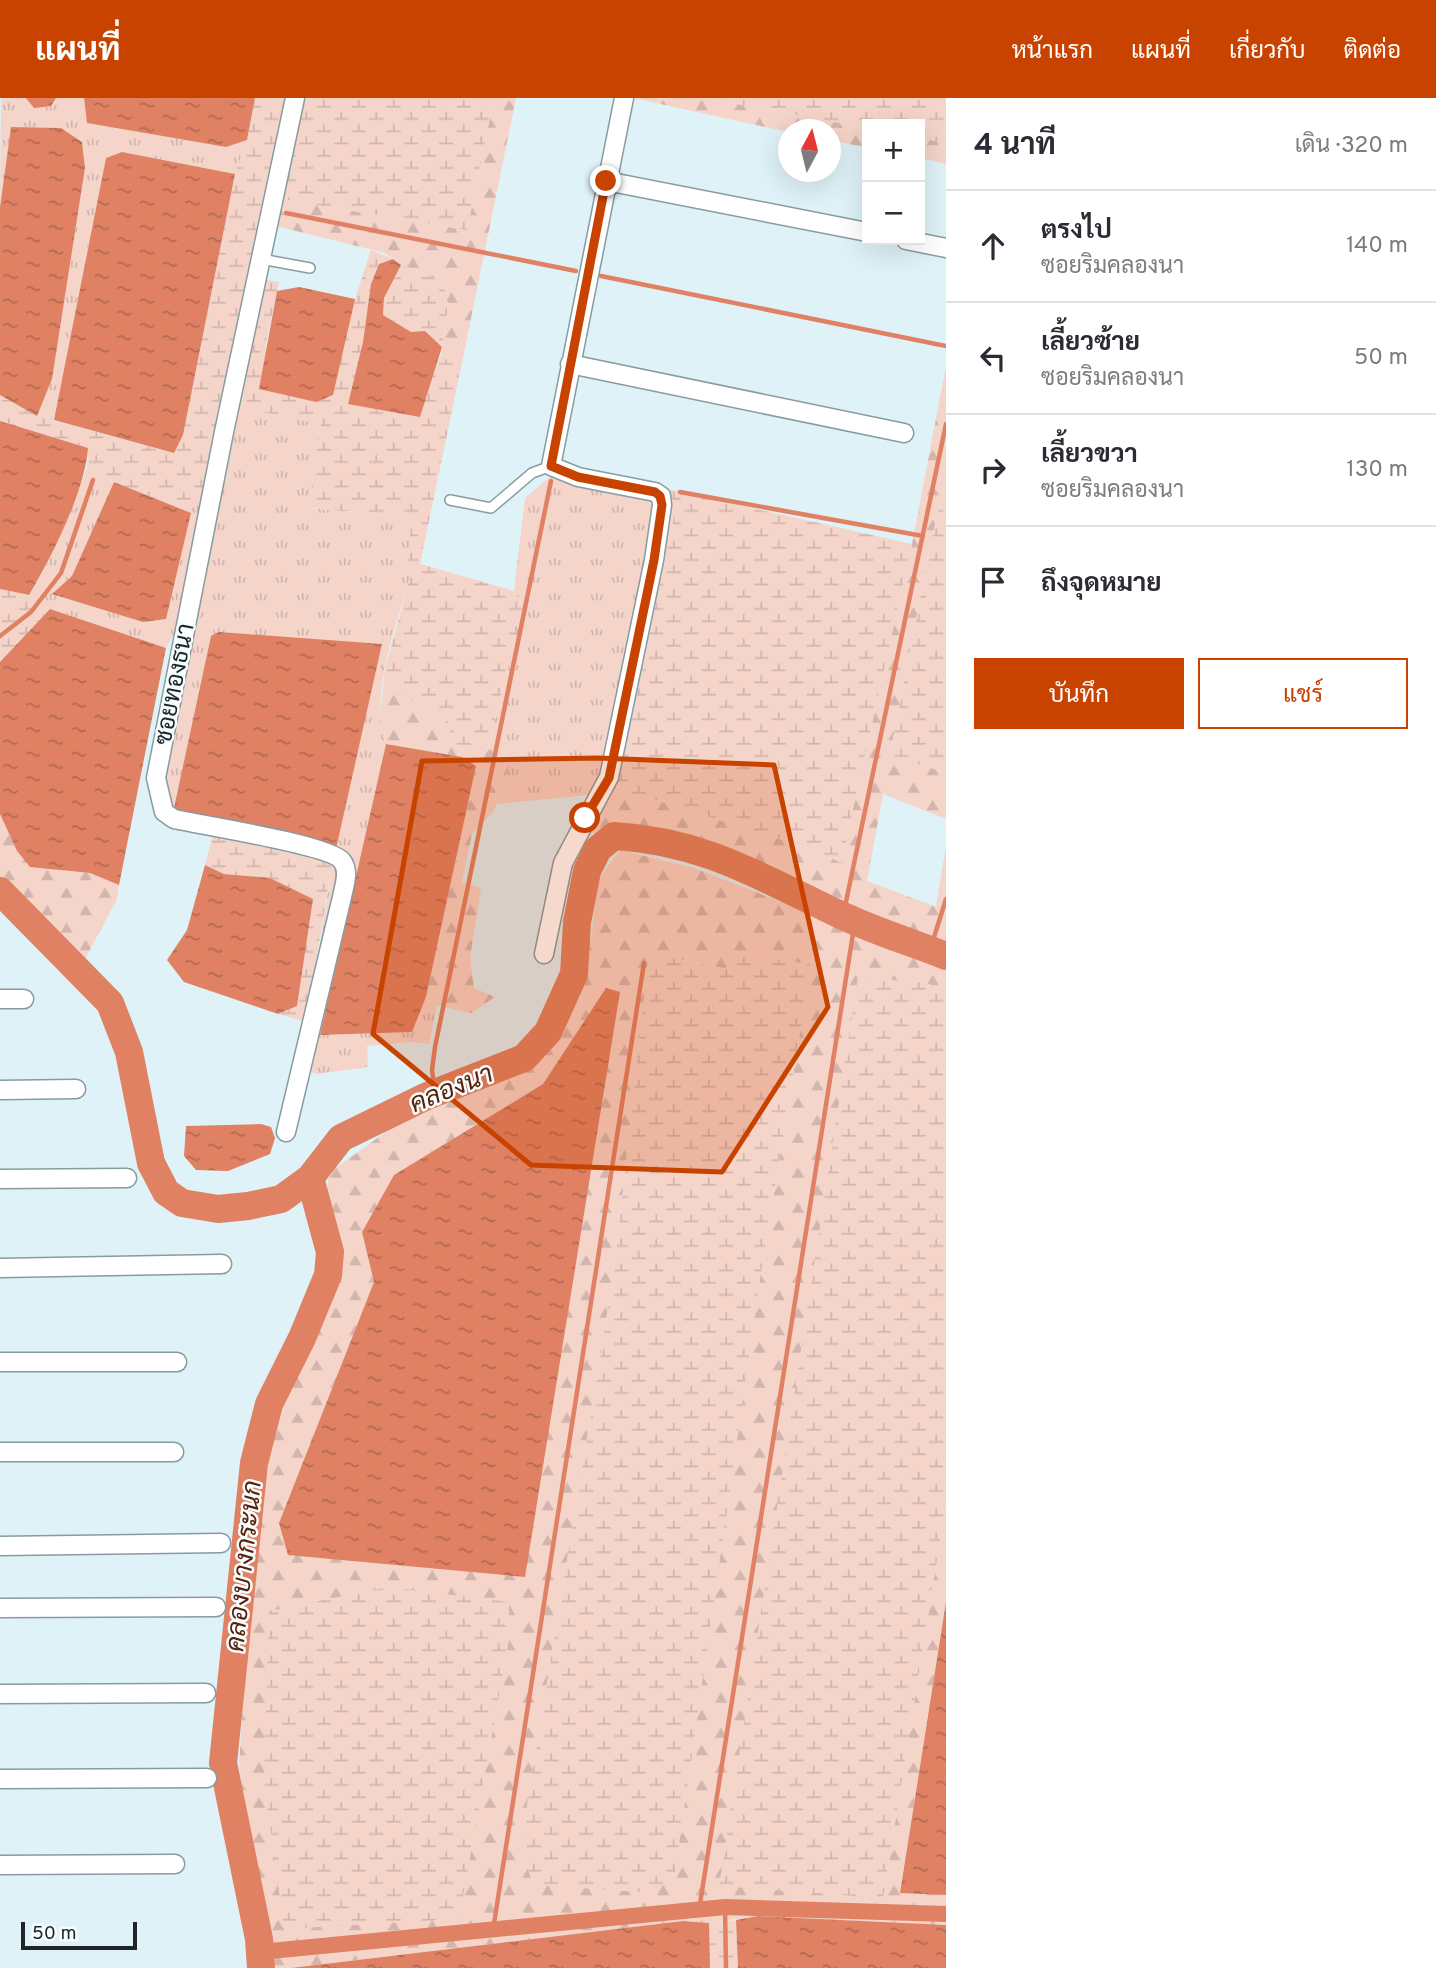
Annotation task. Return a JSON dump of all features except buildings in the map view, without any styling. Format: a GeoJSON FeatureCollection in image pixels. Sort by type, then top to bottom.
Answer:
{"type":"FeatureCollection","features":[{"type":"Feature","properties":{"kind":"street","name":"ซอยทองธนา"},"geometry":{"type":"LineString","coordinates":[[286,1132],[347,871],[336,855],[174,819],[164,812],[156,778],[221,446],[295,98]]}},
{"type":"Feature","properties":{"kind":"street"},"geometry":{"type":"LineString","coordinates":[[544,954],[563,863],[609,778],[654,560],[662,505],[660,496],[655,492],[578,477],[551,466],[624,98]]}},
{"type":"Feature","properties":{"kind":"street"},"geometry":{"type":"LineString","coordinates":[[606,181],[862,231]]}},
{"type":"Feature","properties":{"kind":"street"},"geometry":{"type":"LineString","coordinates":[[925,244],[946,248]]}},
{"type":"Feature","properties":{"kind":"street"},"geometry":{"type":"LineString","coordinates":[[570,364],[904,433]]}},
{"type":"Feature","properties":{"kind":"street"},"geometry":{"type":"LineString","coordinates":[[0,999],[24,999]]}},
{"type":"Feature","properties":{"kind":"street"},"geometry":{"type":"LineString","coordinates":[[0,1090],[76,1089]]}},
{"type":"Feature","properties":{"kind":"street"},"geometry":{"type":"LineString","coordinates":[[0,1179],[127,1178]]}},
{"type":"Feature","properties":{"kind":"street"},"geometry":{"type":"LineString","coordinates":[[0,1268],[222,1264]]}},
{"type":"Feature","properties":{"kind":"street"},"geometry":{"type":"LineString","coordinates":[[0,1362],[177,1362]]}},
{"type":"Feature","properties":{"kind":"street"},"geometry":{"type":"LineString","coordinates":[[0,1452],[174,1452]]}},
{"type":"Feature","properties":{"kind":"street"},"geometry":{"type":"LineString","coordinates":[[0,1546],[221,1543]]}},
{"type":"Feature","properties":{"kind":"street"},"geometry":{"type":"LineString","coordinates":[[0,1608],[216,1607]]}},
{"type":"Feature","properties":{"kind":"street"},"geometry":{"type":"LineString","coordinates":[[0,1694],[206,1693]]}},
{"type":"Feature","properties":{"kind":"street"},"geometry":{"type":"LineString","coordinates":[[0,1779],[207,1778]]}},
{"type":"Feature","properties":{"kind":"street"},"geometry":{"type":"LineString","coordinates":[[0,1865],[175,1864]]}},
{"type":"Feature","properties":{"kind":"lane"},"geometry":{"type":"LineString","coordinates":[[261,259],[310,268]]}},
{"type":"Feature","properties":{"kind":"lane"},"geometry":{"type":"LineString","coordinates":[[450,500],[491,508],[532,473],[551,466]]}},
{"type":"Feature","properties":{"kind":"highlighted area"},"geometry":{"type":"Polygon","coordinates":[[[598,758],[774,765],[828,1007],[722,1172],[531,1165],[373,1034],[422,761],[598,758]]]}},
{"type":"Feature","properties":{"kind":"green space"},"geometry":{"type":"Polygon","coordinates":[[[1,98],[26,98],[51,106],[56,98],[84,98],[87,123],[226,147],[247,140],[235,174],[122,152],[106,158],[54,420],[37,416],[52,379],[85,168],[82,142],[61,128],[11,127],[0,207],[1,98]]]}},
{"type":"Feature","properties":{"kind":"green space"},"geometry":{"type":"Polygon","coordinates":[[[255,98],[288,98],[204,496],[197,487],[191,513],[114,482],[87,468],[88,448],[0,421],[0,395],[37,416],[174,453],[183,435],[235,174],[247,140],[255,98]]]}},
{"type":"Feature","properties":{"kind":"green space"},"geometry":{"type":"Polygon","coordinates":[[[302,98],[494,98],[467,230],[281,199],[302,98]]]}},
{"type":"Feature","properties":{"kind":"green space"},"geometry":{"type":"Polygon","coordinates":[[[494,98],[516,98],[460,372],[441,355],[448,305],[443,282],[401,265],[385,253],[276,226],[281,199],[467,230],[494,98]]]}},
{"type":"Feature","properties":{"kind":"green space"},"geometry":{"type":"Polygon","coordinates":[[[633,98],[705,98],[818,119],[778,119],[778,130],[633,98]]]}},
{"type":"Feature","properties":{"kind":"green space"},"geometry":{"type":"Polygon","coordinates":[[[705,98],[946,98],[946,143],[925,139],[925,119],[862,119],[862,127],[841,123],[841,119],[818,119],[705,98]]]}},
{"type":"Feature","properties":{"kind":"green space"},"geometry":{"type":"Polygon","coordinates":[[[841,123],[862,127],[862,147],[841,142],[841,123]]]}},
{"type":"Feature","properties":{"kind":"green space"},"geometry":{"type":"Polygon","coordinates":[[[925,139],[946,143],[946,164],[925,159],[925,139]]]}},
{"type":"Feature","properties":{"kind":"green space"},"geometry":{"type":"Polygon","coordinates":[[[371,250],[393,259],[379,264],[371,284],[363,342],[420,417],[429,382],[441,355],[460,372],[420,564],[514,591],[523,606],[487,750],[454,744],[447,720],[397,693],[385,669],[411,573],[407,563],[412,517],[308,508],[321,424],[237,407],[263,279],[279,282],[265,348],[355,299],[371,250]]]}},
{"type":"Feature","properties":{"kind":"green space"},"geometry":{"type":"Polygon","coordinates":[[[401,265],[443,282],[448,305],[442,347],[425,331],[411,332],[383,315],[384,298],[401,265]]]}},
{"type":"Feature","properties":{"kind":"green space"},"geometry":{"type":"Polygon","coordinates":[[[946,366],[946,479],[930,546],[890,754],[946,773],[946,819],[883,794],[867,881],[936,907],[946,846],[946,952],[845,901],[682,835],[633,827],[587,834],[595,814],[611,793],[643,796],[817,851],[841,862],[912,544],[946,366]]]}},
{"type":"Feature","properties":{"kind":"green space"},"geometry":{"type":"Polygon","coordinates":[[[237,407],[321,424],[308,508],[412,517],[407,563],[411,573],[387,659],[380,704],[381,725],[386,744],[320,1035],[412,1032],[426,997],[437,1005],[429,1044],[410,1042],[367,1046],[368,1067],[316,1074],[296,1066],[312,996],[332,865],[382,644],[211,636],[174,808],[168,805],[162,785],[237,407]]]}},
{"type":"Feature","properties":{"kind":"green space"},"geometry":{"type":"Polygon","coordinates":[[[563,466],[667,489],[674,517],[633,715],[611,793],[496,804],[513,755],[487,750],[523,606],[514,591],[525,498],[563,466]]]}},
{"type":"Feature","properties":{"kind":"green space"},"geometry":{"type":"Polygon","coordinates":[[[87,468],[114,482],[72,576],[53,594],[197,486],[204,496],[176,630],[166,648],[50,609],[29,595],[45,568],[87,468]]]}},
{"type":"Feature","properties":{"kind":"green space"},"geometry":{"type":"Polygon","coordinates":[[[946,479],[946,773],[890,755],[930,546],[946,479]]]}},
{"type":"Feature","properties":{"kind":"green space"},"geometry":{"type":"Polygon","coordinates":[[[667,489],[912,544],[841,863],[817,851],[643,796],[611,793],[633,715],[674,517],[667,489]]]}},
{"type":"Feature","properties":{"kind":"green space"},"geometry":{"type":"Polygon","coordinates":[[[0,589],[29,595],[50,609],[0,662],[0,589]]]}},
{"type":"Feature","properties":{"kind":"green space"},"geometry":{"type":"Polygon","coordinates":[[[385,669],[397,693],[447,720],[487,750],[508,748],[513,755],[494,811],[472,834],[462,882],[481,888],[470,958],[474,988],[495,997],[471,1013],[437,1005],[426,997],[476,766],[462,757],[386,744],[379,726],[385,669]]]}},
{"type":"Feature","properties":{"kind":"green space"},"geometry":{"type":"Polygon","coordinates":[[[0,814],[17,851],[65,871],[90,873],[119,885],[117,899],[84,961],[0,878],[0,814]]]}},
{"type":"Feature","properties":{"kind":"green space"},"geometry":{"type":"Polygon","coordinates":[[[213,835],[295,851],[332,865],[306,1022],[278,1014],[297,1006],[313,899],[270,878],[224,874],[205,865],[213,835]]]}},
{"type":"Feature","properties":{"kind":"green space"},"geometry":{"type":"Polygon","coordinates":[[[620,850],[694,868],[946,966],[946,991],[926,983],[883,1898],[946,1503],[946,1602],[900,1892],[946,1895],[946,1925],[758,1916],[709,1923],[683,1921],[291,1968],[269,1968],[239,1767],[250,1591],[266,1444],[312,1325],[339,1270],[326,1197],[329,1173],[402,1120],[516,1068],[565,1015],[592,934],[597,881],[620,850]],[[649,953],[614,1272],[520,1849],[534,1885],[761,1273],[811,964],[727,969],[649,953]],[[606,989],[543,1084],[394,1175],[362,1232],[374,1282],[279,1523],[606,989]]]}},
{"type":"Feature","properties":{"kind":"green space"},"geometry":{"type":"Polygon","coordinates":[[[649,953],[726,969],[730,954],[811,964],[761,1273],[674,1880],[640,1892],[534,1885],[520,1849],[614,1272],[649,953]]]}},
{"type":"Feature","properties":{"kind":"green space"},"geometry":{"type":"Polygon","coordinates":[[[858,977],[926,983],[946,991],[946,1503],[883,1898],[719,1886],[858,977]]]}},
{"type":"Feature","properties":{"kind":"green space"},"geometry":{"type":"Polygon","coordinates":[[[388,1587],[509,1602],[509,1639],[459,1919],[284,1929],[264,1781],[269,1611],[388,1587]]]}},
{"type":"Feature","properties":{"kind":"green space"},"geometry":{"type":"Polygon","coordinates":[[[736,1920],[738,1968],[710,1968],[709,1923],[736,1920]]]}},
{"type":"Feature","properties":{"kind":"water"},"geometry":{"type":"Polygon","coordinates":[[[26,98],[56,98],[51,106],[34,108],[26,98]]]}},
{"type":"Feature","properties":{"kind":"water"},"geometry":{"type":"Polygon","coordinates":[[[84,98],[255,98],[247,140],[226,147],[87,123],[84,98]]]}},
{"type":"Feature","properties":{"kind":"water"},"geometry":{"type":"Polygon","coordinates":[[[11,127],[61,128],[82,142],[85,168],[52,379],[37,416],[0,395],[0,207],[11,127]]]}},
{"type":"Feature","properties":{"kind":"water"},"geometry":{"type":"Polygon","coordinates":[[[122,152],[235,174],[183,435],[174,453],[54,420],[106,158],[122,152]]]}},
{"type":"Feature","properties":{"kind":"water"},"geometry":{"type":"Polygon","coordinates":[[[393,259],[401,265],[384,298],[383,315],[411,332],[425,331],[442,347],[420,417],[348,404],[363,342],[371,284],[379,264],[393,259]]]}},
{"type":"Feature","properties":{"kind":"water"},"geometry":{"type":"Polygon","coordinates":[[[299,287],[355,299],[333,395],[316,402],[259,389],[277,291],[299,287]]]}},
{"type":"Feature","properties":{"kind":"water"},"geometry":{"type":"Polygon","coordinates":[[[0,421],[88,448],[86,465],[74,504],[57,544],[29,595],[0,589],[0,421]]]}},
{"type":"Feature","properties":{"kind":"water"},"geometry":{"type":"Polygon","coordinates":[[[114,482],[191,513],[166,619],[143,622],[52,594],[72,576],[114,482]]]}},
{"type":"Feature","properties":{"kind":"water"},"geometry":{"type":"Polygon","coordinates":[[[50,609],[166,648],[119,885],[90,873],[30,867],[17,851],[0,814],[0,662],[50,609]]]}},
{"type":"Feature","properties":{"kind":"water"},"geometry":{"type":"Polygon","coordinates":[[[219,632],[382,644],[336,849],[189,815],[174,808],[211,636],[219,632]]]}},
{"type":"Feature","properties":{"kind":"water"},"geometry":{"type":"Polygon","coordinates":[[[386,744],[462,757],[476,766],[426,997],[412,1032],[320,1035],[386,744]]]}},
{"type":"Feature","properties":{"kind":"water"},"geometry":{"type":"Polygon","coordinates":[[[205,865],[224,874],[270,878],[313,899],[297,1006],[278,1014],[184,982],[167,960],[187,930],[205,865]]]}},
{"type":"Feature","properties":{"kind":"water"},"geometry":{"type":"Polygon","coordinates":[[[606,988],[620,992],[525,1577],[288,1555],[279,1523],[374,1282],[362,1232],[394,1175],[543,1084],[606,988]]]}},
{"type":"Feature","properties":{"kind":"water"},"geometry":{"type":"Polygon","coordinates":[[[261,1124],[271,1127],[275,1138],[270,1154],[228,1171],[196,1170],[184,1156],[186,1126],[261,1124]]]}},
{"type":"Feature","properties":{"kind":"water"},"geometry":{"type":"Polygon","coordinates":[[[946,1602],[946,1895],[900,1893],[946,1602]]]}},
{"type":"Feature","properties":{"kind":"water"},"geometry":{"type":"Polygon","coordinates":[[[758,1916],[946,1925],[946,1968],[738,1968],[736,1920],[758,1916]]]}},
{"type":"Feature","properties":{"kind":"water"},"geometry":{"type":"Polygon","coordinates":[[[683,1921],[709,1923],[710,1968],[291,1968],[683,1921]]]}},
{"type":"Feature","properties":{"kind":"waterway"},"geometry":{"type":"LineString","coordinates":[[286,213],[576,271]]}},
{"type":"Feature","properties":{"kind":"waterway"},"geometry":{"type":"LineString","coordinates":[[601,276],[946,346]]}},
{"type":"Feature","properties":{"kind":"waterway"},"geometry":{"type":"LineString","coordinates":[[843,916],[946,424]]}},
{"type":"Feature","properties":{"kind":"waterway"},"geometry":{"type":"LineString","coordinates":[[0,636],[31,612],[61,573],[93,480]]}},
{"type":"Feature","properties":{"kind":"waterway"},"geometry":{"type":"LineString","coordinates":[[435,1093],[432,1070],[435,1047],[551,481]]}},
{"type":"Feature","properties":{"kind":"waterway"},"geometry":{"type":"LineString","coordinates":[[680,492],[923,536]]}},
{"type":"Feature","properties":{"kind":"waterway","name":"คลองนา"},"geometry":{"type":"LineString","coordinates":[[0,891],[110,1003],[129,1052],[151,1163],[166,1192],[182,1203],[218,1209],[281,1199],[310,1178],[341,1138],[427,1096],[524,1058],[548,1032],[574,974],[577,922],[587,871],[598,849],[614,836],[646,839],[705,853],[732,863],[854,921],[946,956]]}},
{"type":"Feature","properties":{"kind":"waterway"},"geometry":{"type":"LineString","coordinates":[[930,950],[946,899]]}},
{"type":"Feature","properties":{"kind":"waterway"},"geometry":{"type":"LineString","coordinates":[[699,1910],[855,921]]}},
{"type":"Feature","properties":{"kind":"waterway"},"geometry":{"type":"LineString","coordinates":[[493,1930],[644,963]]}},
{"type":"Feature","properties":{"kind":"waterway","name":"คลองบางกระนก"},"geometry":{"type":"LineString","coordinates":[[261,1968],[259,1939],[223,1763],[254,1463],[269,1404],[302,1338],[328,1275],[330,1252],[310,1178]]}},
{"type":"Feature","properties":{"kind":"waterway"},"geometry":{"type":"LineString","coordinates":[[725,1907],[726,1968]]}},
{"type":"Feature","properties":{"kind":"waterway"},"geometry":{"type":"LineString","coordinates":[[260,1952],[725,1907],[946,1914]]}},
{"type":"Feature","properties":{"kind":"route"},"geometry":{"type":"LineString","coordinates":[[585,818],[609,778],[654,560],[662,505],[658,493],[578,477],[555,470],[551,466],[606,181]]}}]}
